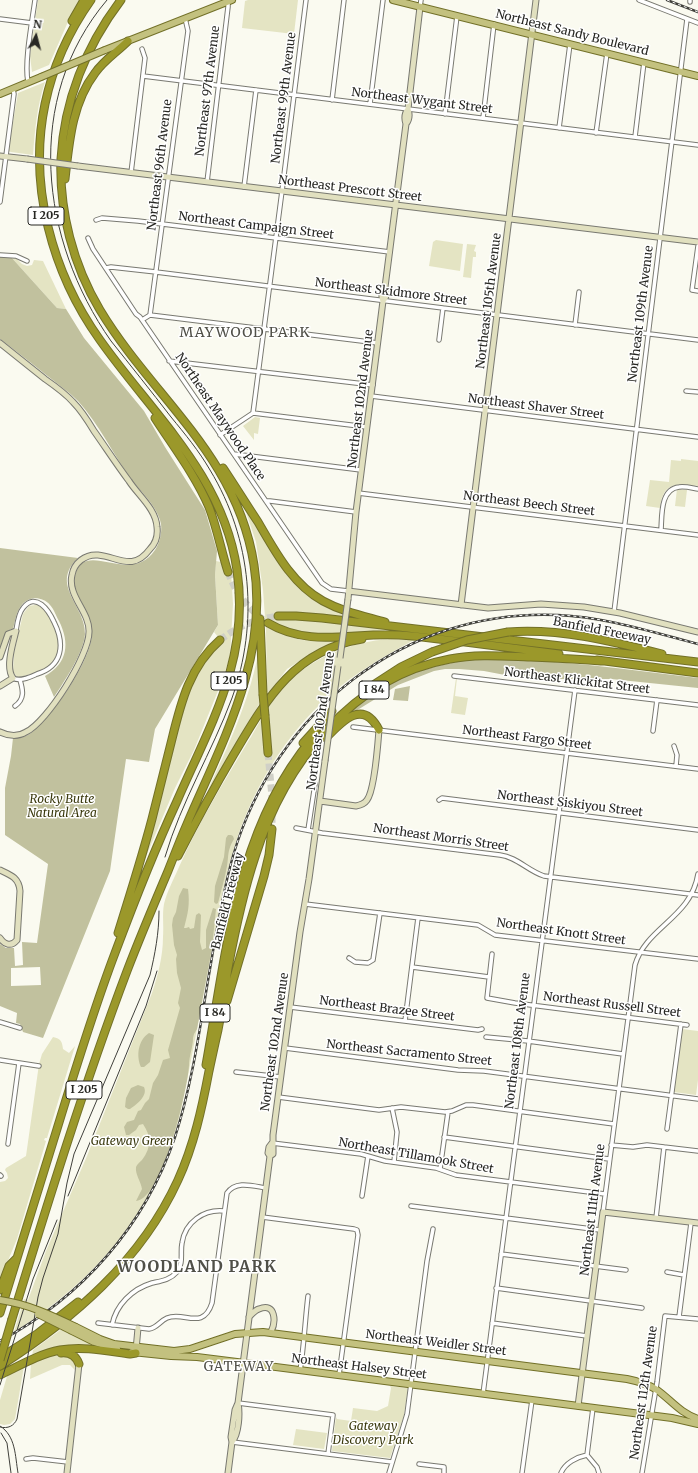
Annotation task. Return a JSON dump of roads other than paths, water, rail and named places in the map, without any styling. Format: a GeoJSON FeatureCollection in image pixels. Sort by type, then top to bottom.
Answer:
{"type":"FeatureCollection","features":[{"type":"Feature","properties":{"kind":"highway"},"geometry":{"type":"LineString","coordinates":[[58,60],[64,37],[84,0]]}},
{"type":"Feature","properties":{"kind":"highway","name":"I 205"},"geometry":{"type":"LineString","coordinates":[[0,1313],[88,1030],[114,955],[155,850],[223,698],[234,662],[240,619],[237,569],[223,516],[213,495],[200,472],[182,446],[106,348],[85,318],[64,278],[50,233],[42,187],[40,140],[45,105],[58,60],[73,28],[91,0]]}},
{"type":"Feature","properties":{"kind":"highway","name":"I 205"},"geometry":{"type":"LineString","coordinates":[[0,1359],[83,1094],[130,964],[186,826],[225,738],[239,702],[252,654],[258,605],[254,565],[248,535],[234,498],[214,460],[115,334],[92,296],[81,271],[72,247],[66,222],[62,187],[62,144],[68,112],[81,68],[104,24],[121,0]]}},
{"type":"Feature","properties":{"kind":"highway"},"geometry":{"type":"LineString","coordinates":[[62,187],[65,180],[73,124],[86,88],[100,66],[128,41]]}},
{"type":"Feature","properties":{"kind":"highway"},"geometry":{"type":"LineString","coordinates":[[152,408],[153,415],[205,498],[214,522],[228,572]]}},
{"type":"Feature","properties":{"kind":"highway"},"geometry":{"type":"LineString","coordinates":[[214,460],[223,468],[285,566],[302,586],[319,599],[338,608],[404,627]]}},
{"type":"Feature","properties":{"kind":"highway"},"geometry":{"type":"LineString","coordinates":[[258,605],[260,614],[263,694],[268,753]]}},
{"type":"Feature","properties":{"kind":"highway"},"geometry":{"type":"LineString","coordinates":[[278,616],[309,616],[637,656],[679,659]]}},
{"type":"Feature","properties":{"kind":"highway"},"geometry":{"type":"LineString","coordinates":[[268,623],[290,633],[309,637],[323,638],[358,635],[412,636],[535,651],[601,661]]}},
{"type":"Feature","properties":{"kind":"highway","name":"Banfield Freeway"},"geometry":{"type":"LineString","coordinates":[[0,1359],[51,1324],[100,1282],[117,1265],[139,1238],[169,1188],[183,1156],[195,1116],[230,931],[240,885],[252,848],[286,774],[301,752],[330,719],[357,696],[386,675],[432,652],[467,640],[508,632],[543,631],[575,634],[679,659]]}},
{"type":"Feature","properties":{"kind":"highway"},"geometry":{"type":"LineString","coordinates":[[170,867],[177,859],[206,802],[248,729],[277,687],[300,666],[324,651],[350,641],[386,635]]}},
{"type":"Feature","properties":{"kind":"highway"},"geometry":{"type":"LineString","coordinates":[[114,955],[116,939],[145,845],[185,691],[199,663],[220,640]]}},
{"type":"Feature","properties":{"kind":"highway","name":"Banfield Freeway"},"geometry":{"type":"LineString","coordinates":[[0,1366],[50,1332],[86,1301],[128,1259],[156,1221],[178,1179],[191,1147],[202,1106],[218,1028],[228,967],[245,889],[255,855],[270,818],[292,775],[323,733],[352,705],[371,691],[390,680],[428,664],[472,656],[493,655],[601,661]]}},
{"type":"Feature","properties":{"kind":"highway","name":"I 84"},"geometry":{"type":"LineString","coordinates":[[679,659],[698,662]]}},
{"type":"Feature","properties":{"kind":"highway","name":"I 84"},"geometry":{"type":"LineString","coordinates":[[601,661],[698,673]]}},
{"type":"Feature","properties":{"kind":"highway"},"geometry":{"type":"LineString","coordinates":[[252,848],[252,839],[270,796],[293,756],[332,711]]}},
{"type":"Feature","properties":{"kind":"highway"},"geometry":{"type":"LineString","coordinates":[[270,818],[282,802],[299,772],[314,752],[342,722],[353,715],[365,714],[373,720],[379,730]]}},
{"type":"Feature","properties":{"kind":"highway"},"geometry":{"type":"LineString","coordinates":[[218,1028],[264,876],[269,855],[272,829]]}},
{"type":"Feature","properties":{"kind":"highway"},"geometry":{"type":"LineString","coordinates":[[0,1290],[9,1266],[17,1258]]}},
{"type":"Feature","properties":{"kind":"highway"},"geometry":{"type":"LineString","coordinates":[[0,1375],[49,1353],[74,1348],[130,1354],[136,1350]]}},
{"type":"Feature","properties":{"kind":"highway"},"geometry":{"type":"LineString","coordinates":[[49,1353],[70,1354],[75,1357],[78,1364]]}},
{"type":"Feature","properties":{"kind":"main road","name":"Northeast Sandy Boulevard"},"geometry":{"type":"LineString","coordinates":[[393,0],[698,76]]}},
{"type":"Feature","properties":{"kind":"main road"},"geometry":{"type":"LineString","coordinates":[[0,94],[105,50],[230,1]]}},
{"type":"Feature","properties":{"kind":"main road","name":"Northeast Halsey Street"},"geometry":{"type":"LineString","coordinates":[[0,1300],[22,1304],[36,1309],[104,1346],[578,1406],[698,1424]]}},
{"type":"Feature","properties":{"kind":"main road","name":"Northeast Halsey Street"},"geometry":{"type":"LineString","coordinates":[[0,1305],[35,1312],[74,1329]]}},
{"type":"Feature","properties":{"kind":"main road","name":"Northeast Weidler Street"},"geometry":{"type":"LineString","coordinates":[[163,1350],[183,1351],[230,1335],[247,1332],[271,1332],[634,1380],[655,1389],[679,1409],[698,1418]]}},
{"type":"Feature","properties":{"kind":"main road","name":"Northeast Halsey Street"},"geometry":{"type":"LineString","coordinates":[[136,1350],[163,1350]]}},
{"type":"Feature","properties":{"kind":"street"},"geometry":{"type":"LineString","coordinates":[[28,82],[28,62],[35,0]]}},
{"type":"Feature","properties":{"kind":"street","name":"Northeast 99th Avenue"},"geometry":{"type":"LineString","coordinates":[[253,413],[306,0]]}},
{"type":"Feature","properties":{"kind":"street"},"geometry":{"type":"LineString","coordinates":[[332,100],[344,0]]}},
{"type":"Feature","properties":{"kind":"street"},"geometry":{"type":"LineString","coordinates":[[370,104],[383,0]]}},
{"type":"Feature","properties":{"kind":"street","name":"Northeast 102nd Avenue"},"geometry":{"type":"LineString","coordinates":[[228,1473],[232,1442],[236,1438],[239,1411],[238,1403],[270,1156],[268,1153],[269,1147],[272,1143],[284,1048],[348,599],[358,493],[384,301],[382,296],[385,287],[390,252],[406,124],[409,120],[410,113],[408,109],[421,0]]}},
{"type":"Feature","properties":{"kind":"street","name":"Northeast 105th Avenue"},"geometry":{"type":"LineString","coordinates":[[462,605],[536,0]]}},
{"type":"Feature","properties":{"kind":"street"},"geometry":{"type":"LineString","coordinates":[[639,0],[698,23]]}},
{"type":"Feature","properties":{"kind":"street","name":"Northeast 97th Avenue"},"geometry":{"type":"LineString","coordinates":[[207,182],[228,7],[230,1]]}},
{"type":"Feature","properties":{"kind":"street"},"geometry":{"type":"LineString","coordinates":[[445,114],[457,16]]}},
{"type":"Feature","properties":{"kind":"street","name":"Northeast 96th Avenue"},"geometry":{"type":"LineString","coordinates":[[150,314],[188,28],[185,18]]}},
{"type":"Feature","properties":{"kind":"street","name":"Northeast 109th Avenue"},"geometry":{"type":"LineString","coordinates":[[614,612],[687,18]]}},
{"type":"Feature","properties":{"kind":"street"},"geometry":{"type":"LineString","coordinates":[[0,19],[32,23]]}},
{"type":"Feature","properties":{"kind":"street"},"geometry":{"type":"LineString","coordinates":[[483,118],[494,24]]}},
{"type":"Feature","properties":{"kind":"street"},"geometry":{"type":"LineString","coordinates":[[559,128],[570,43]]}},
{"type":"Feature","properties":{"kind":"street"},"geometry":{"type":"LineString","coordinates":[[131,173],[143,76],[144,58],[142,50]]}},
{"type":"Feature","properties":{"kind":"street"},"geometry":{"type":"LineString","coordinates":[[596,133],[607,53]]}},
{"type":"Feature","properties":{"kind":"street"},"geometry":{"type":"LineString","coordinates":[[635,137],[644,62]]}},
{"type":"Feature","properties":{"kind":"street","name":"Northeast Wygant Street"},"geometry":{"type":"LineString","coordinates":[[143,76],[698,145]]}},
{"type":"Feature","properties":{"kind":"street"},"geometry":{"type":"LineString","coordinates":[[0,202],[14,94],[13,89]]}},
{"type":"Feature","properties":{"kind":"street"},"geometry":{"type":"LineString","coordinates":[[244,187],[256,90]]}},
{"type":"Feature","properties":{"kind":"street","name":"Northeast Prescott Street"},"geometry":{"type":"LineString","coordinates":[[0,156],[168,178],[698,242]]}},
{"type":"Feature","properties":{"kind":"street","name":"Northeast Campaign Street"},"geometry":{"type":"LineString","coordinates":[[96,220],[102,218],[162,224],[390,252]]}},
{"type":"Feature","properties":{"kind":"street","name":"Northeast Maywood Place"},"geometry":{"type":"LineString","coordinates":[[88,238],[93,249],[136,314],[142,320],[322,583],[328,588],[348,591]]}},
{"type":"Feature","properties":{"kind":"street"},"geometry":{"type":"LineString","coordinates":[[698,246],[692,290],[698,290]]}},
{"type":"Feature","properties":{"kind":"street"},"geometry":{"type":"LineString","coordinates":[[0,255],[16,256],[27,261]]}},
{"type":"Feature","properties":{"kind":"street","name":"Northeast Skidmore Street"},"geometry":{"type":"LineString","coordinates":[[106,268],[111,267],[156,272],[698,340]]}},
{"type":"Feature","properties":{"kind":"street"},"geometry":{"type":"LineString","coordinates":[[576,325],[579,292]]}},
{"type":"Feature","properties":{"kind":"street"},"geometry":{"type":"LineString","coordinates":[[439,340],[443,308]]}},
{"type":"Feature","properties":{"kind":"street"},"geometry":{"type":"LineString","coordinates":[[142,320],[150,314],[378,343]]}},
{"type":"Feature","properties":{"kind":"street"},"geometry":{"type":"LineString","coordinates":[[0,343],[63,393],[78,408],[129,482],[152,512],[157,527],[153,546],[139,559],[125,562],[95,555],[84,558],[76,565],[72,574],[71,584],[87,620],[89,630],[88,641],[81,659],[63,692],[28,732],[18,735],[10,735],[0,732]]}},
{"type":"Feature","properties":{"kind":"street"},"geometry":{"type":"LineString","coordinates":[[170,361],[373,385]]}},
{"type":"Feature","properties":{"kind":"street"},"geometry":{"type":"LineString","coordinates":[[686,391],[698,392]]}},
{"type":"Feature","properties":{"kind":"street","name":"Northeast Shaver Street"},"geometry":{"type":"LineString","coordinates":[[371,396],[698,437]]}},
{"type":"Feature","properties":{"kind":"street"},"geometry":{"type":"LineString","coordinates":[[220,435],[253,413],[367,427]]}},
{"type":"Feature","properties":{"kind":"street"},"geometry":{"type":"LineString","coordinates":[[234,454],[361,470]]}},
{"type":"Feature","properties":{"kind":"street"},"geometry":{"type":"LineString","coordinates":[[661,530],[664,501],[668,493],[673,489],[680,487],[698,489]]}},
{"type":"Feature","properties":{"kind":"street","name":"Northeast Beech Street"},"geometry":{"type":"LineString","coordinates":[[358,493],[698,534]]}},
{"type":"Feature","properties":{"kind":"street"},"geometry":{"type":"LineString","coordinates":[[266,501],[356,512]]}},
{"type":"Feature","properties":{"kind":"street"},"geometry":{"type":"LineString","coordinates":[[348,591],[491,608],[533,604],[560,605],[614,612],[698,632]]}},
{"type":"Feature","properties":{"kind":"street"},"geometry":{"type":"LineString","coordinates":[[0,686],[13,678],[20,680],[42,673],[51,667],[59,656],[61,642],[59,632],[48,610],[43,604],[37,602],[28,603],[23,608],[11,652],[10,669],[13,678]]}},
{"type":"Feature","properties":{"kind":"street"},"geometry":{"type":"LineString","coordinates":[[0,657],[8,634],[16,631]]}},
{"type":"Feature","properties":{"kind":"street"},"geometry":{"type":"LineString","coordinates":[[6,641],[10,637],[14,638]]}},
{"type":"Feature","properties":{"kind":"street","name":"Northeast Klickitat Street"},"geometry":{"type":"LineString","coordinates":[[454,676],[698,705]]}},
{"type":"Feature","properties":{"kind":"street"},"geometry":{"type":"LineString","coordinates":[[15,706],[19,703],[22,697],[20,680]]}},
{"type":"Feature","properties":{"kind":"street","name":"Northeast 108th Avenue"},"geometry":{"type":"LineString","coordinates":[[483,1394],[574,690]]}},
{"type":"Feature","properties":{"kind":"street"},"geometry":{"type":"LineString","coordinates":[[653,731],[657,700]]}},
{"type":"Feature","properties":{"kind":"street","name":"Northeast Fargo Street"},"geometry":{"type":"LineString","coordinates":[[353,727],[698,769]]}},
{"type":"Feature","properties":{"kind":"street"},"geometry":{"type":"LineString","coordinates":[[320,801],[354,806],[364,803],[368,798],[371,789],[379,730]]}},
{"type":"Feature","properties":{"kind":"street"},"geometry":{"type":"LineString","coordinates":[[674,746],[677,755],[676,766]]}},
{"type":"Feature","properties":{"kind":"street"},"geometry":{"type":"LineString","coordinates":[[308,830],[314,784]]}},
{"type":"Feature","properties":{"kind":"street","name":"Northeast Siskiyou Street"},"geometry":{"type":"LineString","coordinates":[[439,800],[442,798],[698,830]]}},
{"type":"Feature","properties":{"kind":"street","name":"Northeast Morris Street"},"geometry":{"type":"LineString","coordinates":[[296,828],[504,855],[512,858],[533,872],[550,877],[698,895]]}},
{"type":"Feature","properties":{"kind":"street"},"geometry":{"type":"LineString","coordinates":[[0,870],[17,879],[20,891],[19,934],[17,940],[9,945],[4,943],[0,938]]}},
{"type":"Feature","properties":{"kind":"street"},"geometry":{"type":"LineString","coordinates":[[640,952],[683,907],[692,894],[698,874]]}},
{"type":"Feature","properties":{"kind":"street","name":"Northeast Knott Street"},"geometry":{"type":"LineString","coordinates":[[305,904],[478,925],[495,935],[698,959]]}},
{"type":"Feature","properties":{"kind":"street"},"geometry":{"type":"LineString","coordinates":[[349,958],[355,962],[368,963],[373,960],[380,913]]}},
{"type":"Feature","properties":{"kind":"street"},"geometry":{"type":"LineString","coordinates":[[405,1021],[418,918]]}},
{"type":"Feature","properties":{"kind":"street","name":"Northeast 111th Avenue"},"geometry":{"type":"LineString","coordinates":[[578,1406],[634,970],[640,952]]}},
{"type":"Feature","properties":{"kind":"street"},"geometry":{"type":"LineString","coordinates":[[412,967],[489,977],[492,954]]}},
{"type":"Feature","properties":{"kind":"street","name":"Northeast Russell Street"},"geometry":{"type":"LineString","coordinates":[[489,977],[487,998],[687,1025]]}},
{"type":"Feature","properties":{"kind":"street","name":"Northeast Brazee Street"},"geometry":{"type":"LineString","coordinates":[[290,1007],[478,1030],[482,1029]]}},
{"type":"Feature","properties":{"kind":"street"},"geometry":{"type":"LineString","coordinates":[[0,1022],[20,1028]]}},
{"type":"Feature","properties":{"kind":"street"},"geometry":{"type":"LineString","coordinates":[[667,1129],[681,1024]]}},
{"type":"Feature","properties":{"kind":"street"},"geometry":{"type":"LineString","coordinates":[[486,1037],[528,1041],[623,1054]]}},
{"type":"Feature","properties":{"kind":"street","name":"Northeast Sacramento Street"},"geometry":{"type":"LineString","coordinates":[[284,1048],[450,1069],[484,1071],[698,1099]]}},
{"type":"Feature","properties":{"kind":"street"},"geometry":{"type":"LineString","coordinates":[[0,1060],[39,1066]]}},
{"type":"Feature","properties":{"kind":"street"},"geometry":{"type":"LineString","coordinates":[[8,1144],[19,1063]]}},
{"type":"Feature","properties":{"kind":"street"},"geometry":{"type":"LineString","coordinates":[[236,1072],[281,1077]]}},
{"type":"Feature","properties":{"kind":"street"},"geometry":{"type":"LineString","coordinates":[[278,1097],[377,1110],[401,1108],[448,1112],[469,1105],[614,1124]]}},
{"type":"Feature","properties":{"kind":"street"},"geometry":{"type":"LineString","coordinates":[[392,1108],[397,1132],[394,1162]]}},
{"type":"Feature","properties":{"kind":"street"},"geometry":{"type":"LineString","coordinates":[[440,1169],[448,1112]]}},
{"type":"Feature","properties":{"kind":"street"},"geometry":{"type":"LineString","coordinates":[[444,1137],[609,1158]]}},
{"type":"Feature","properties":{"kind":"street","name":"Northeast Tillamook Street"},"geometry":{"type":"LineString","coordinates":[[272,1143],[368,1156],[394,1162],[440,1169],[456,1175],[605,1194]]}},
{"type":"Feature","properties":{"kind":"street"},"geometry":{"type":"LineString","coordinates":[[611,1145],[633,1148],[647,1145],[698,1151]]}},
{"type":"Feature","properties":{"kind":"street"},"geometry":{"type":"LineString","coordinates":[[656,1218],[664,1147]]}},
{"type":"Feature","properties":{"kind":"street"},"geometry":{"type":"LineString","coordinates":[[362,1196],[368,1156]]}},
{"type":"Feature","properties":{"kind":"street"},"geometry":{"type":"LineString","coordinates":[[98,1324],[152,1329],[168,1318],[195,1319],[206,1314],[212,1303],[226,1196],[229,1190],[233,1187],[243,1185],[266,1188]]}},
{"type":"Feature","properties":{"kind":"street"},"geometry":{"type":"LineString","coordinates":[[411,1206],[600,1230]]}},
{"type":"Feature","properties":{"kind":"street"},"geometry":{"type":"LineString","coordinates":[[112,1325],[118,1309],[130,1295],[145,1285],[169,1278],[176,1273],[181,1262],[183,1237],[193,1222],[208,1212],[217,1210],[224,1211]]}},
{"type":"Feature","properties":{"kind":"street"},"geometry":{"type":"LineString","coordinates":[[602,1212],[698,1223]]}},
{"type":"Feature","properties":{"kind":"street"},"geometry":{"type":"LineString","coordinates":[[262,1217],[357,1230],[358,1235],[339,1375]]}},
{"type":"Feature","properties":{"kind":"street"},"geometry":{"type":"LineString","coordinates":[[691,1222],[679,1316],[698,1319]]}},
{"type":"Feature","properties":{"kind":"street"},"geometry":{"type":"LineString","coordinates":[[389,1473],[406,1417],[416,1351],[430,1236],[433,1229]]}},
{"type":"Feature","properties":{"kind":"street"},"geometry":{"type":"LineString","coordinates":[[501,1254],[626,1270]]}},
{"type":"Feature","properties":{"kind":"street"},"geometry":{"type":"LineString","coordinates":[[667,1272],[684,1275]]}},
{"type":"Feature","properties":{"kind":"street"},"geometry":{"type":"LineString","coordinates":[[496,1288],[642,1308]]}},
{"type":"Feature","properties":{"kind":"street"},"geometry":{"type":"LineString","coordinates":[[300,1371],[308,1296]]}},
{"type":"Feature","properties":{"kind":"street"},"geometry":{"type":"LineString","coordinates":[[249,1317],[261,1308],[270,1310],[274,1314],[275,1319],[274,1327],[271,1332]]}},
{"type":"Feature","properties":{"kind":"street","name":"Northeast 112th Avenue"},"geometry":{"type":"LineString","coordinates":[[642,1473],[652,1416],[665,1316],[679,1316]]}},
{"type":"Feature","properties":{"kind":"street"},"geometry":{"type":"LineString","coordinates":[[492,1323],[586,1336]]}},
{"type":"Feature","properties":{"kind":"street"},"geometry":{"type":"LineString","coordinates":[[136,1350],[138,1328]]}},
{"type":"Feature","properties":{"kind":"street"},"geometry":{"type":"LineString","coordinates":[[67,1473],[74,1418],[73,1413],[78,1364]]}},
{"type":"Feature","properties":{"kind":"street"},"geometry":{"type":"LineString","coordinates":[[522,1473],[532,1400]]}},
{"type":"Feature","properties":{"kind":"street"},"geometry":{"type":"LineString","coordinates":[[238,1403],[333,1415],[328,1454]]}},
{"type":"Feature","properties":{"kind":"street"},"geometry":{"type":"LineString","coordinates":[[593,1408],[587,1455],[597,1467],[599,1473]]}},
{"type":"Feature","properties":{"kind":"street"},"geometry":{"type":"LineString","coordinates":[[232,1442],[392,1462]]}},
{"type":"Feature","properties":{"kind":"street"},"geometry":{"type":"LineString","coordinates":[[561,1473],[566,1465],[571,1461],[587,1455]]}},
{"type":"Feature","properties":{"kind":"street"},"geometry":{"type":"LineString","coordinates":[[26,1459],[33,1458],[68,1462]]}},
{"type":"Feature","properties":{"kind":"street"},"geometry":{"type":"LineString","coordinates":[[419,1464],[444,1467],[444,1473]]}},
{"type":"Feature","properties":{"kind":"tunnel"},"geometry":{"type":"LineString","coordinates":[[228,572],[231,580],[244,601],[255,613],[268,623]]}},
{"type":"Feature","properties":{"kind":"tunnel"},"geometry":{"type":"LineString","coordinates":[[220,640],[248,624],[262,619],[278,616]]}},
{"type":"Feature","properties":{"kind":"tunnel"},"geometry":{"type":"LineString","coordinates":[[268,753],[272,797],[272,829]]}},
{"type":"Feature","properties":{"kind":"tram line"},"geometry":{"type":"LineString","coordinates":[[107,0],[80,39],[62,81],[53,125],[51,170],[56,215],[69,259],[87,301],[111,341],[197,449],[210,470],[224,497],[235,524],[243,553],[247,582],[248,611],[246,640],[241,670],[224,718],[179,817],[165,857]]}},
{"type":"Feature","properties":{"kind":"tram line"},"geometry":{"type":"LineString","coordinates":[[0,1427],[6,1428],[17,1419],[38,1297],[58,1234],[74,1154],[150,975],[154,959],[159,911]]}},
{"type":"Feature","properties":{"kind":"tram line"},"geometry":{"type":"LineString","coordinates":[[68,1196],[146,1006],[157,971]]}},
{"type":"Feature","properties":{"kind":"tram line"},"geometry":{"type":"LineString","coordinates":[[0,1385],[33,1279],[57,1220]]}},
{"type":"Feature","properties":{"kind":"tram line"},"geometry":{"type":"LineString","coordinates":[[0,1426],[5,1430],[12,1441],[18,1473]]}},
{"type":"Feature","properties":{"kind":"tram line"},"geometry":{"type":"LineString","coordinates":[[1,1433],[7,1443],[11,1473]]}},
{"type":"Feature","properties":{"kind":"railway"},"geometry":{"type":"LineString","coordinates":[[667,0],[698,12]]}},
{"type":"Feature","properties":{"kind":"railway"},"geometry":{"type":"LineString","coordinates":[[0,1341],[30,1323],[58,1303],[83,1281],[107,1256],[128,1229],[147,1200],[162,1170],[175,1137],[187,1095],[220,909],[233,856],[253,804],[280,757],[314,715],[354,679],[399,650],[449,629],[502,617],[558,615],[576,616],[611,622],[698,644]]}},
{"type":"Feature","properties":{"kind":"district","name":"MAYWOOD PARK"},"geometry":{"type":"Point","coordinates":[245,333]}},
{"type":"Feature","properties":{"kind":"district","name":"WOODLAND PARK"},"geometry":{"type":"Point","coordinates":[197,1267]}},
{"type":"Feature","properties":{"kind":"district","name":"GATEWAY"},"geometry":{"type":"Point","coordinates":[239,1367]}},
{"type":"Feature","properties":{"kind":"park label","name":"Rocky Butte Natural Area"},"geometry":{"type":"Point","coordinates":[62,807]}},
{"type":"Feature","properties":{"kind":"park label","name":"Gateway Green"},"geometry":{"type":"Point","coordinates":[132,1142]}},
{"type":"Feature","properties":{"kind":"park label","name":"Gateway Discovery Park"},"geometry":{"type":"Point","coordinates":[373,1434]}}]}
